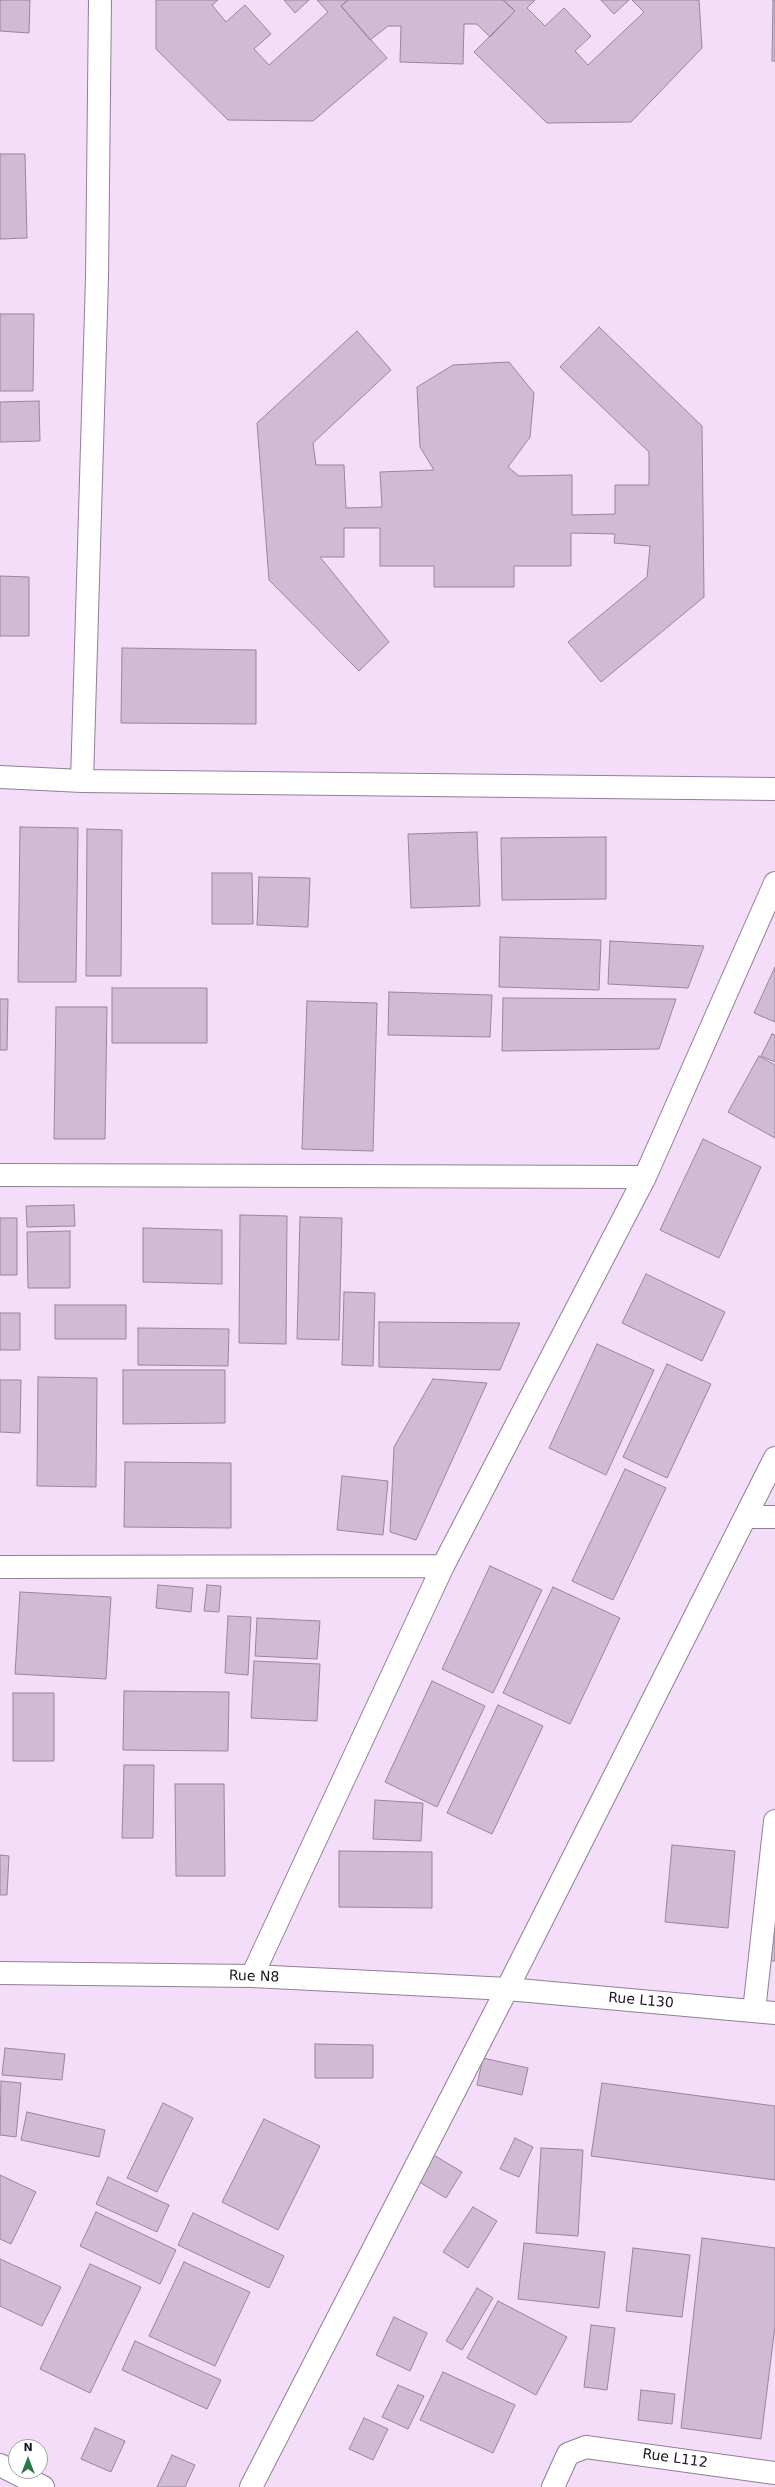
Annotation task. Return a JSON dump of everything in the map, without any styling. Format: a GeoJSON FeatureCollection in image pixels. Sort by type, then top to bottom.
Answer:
{"type":"FeatureCollection","features":[{"type":"Feature","properties":{"kind":"street"},"geometry":{"type":"LineString","coordinates":[[82,781],[97,278],[100,0]]}},
{"type":"Feature","properties":{"kind":"street"},"geometry":{"type":"LineString","coordinates":[[0,777],[82,781],[775,789]]}},
{"type":"Feature","properties":{"kind":"street"},"geometry":{"type":"LineString","coordinates":[[252,1976],[443,1566],[645,1177],[775,883]]}},
{"type":"Feature","properties":{"kind":"street"},"geometry":{"type":"LineString","coordinates":[[0,1175],[645,1177]]}},
{"type":"Feature","properties":{"kind":"street"},"geometry":{"type":"LineString","coordinates":[[251,2487],[507,1990],[747,1517],[775,1458]]}},
{"type":"Feature","properties":{"kind":"street"},"geometry":{"type":"LineString","coordinates":[[747,1517],[775,1517]]}},
{"type":"Feature","properties":{"kind":"street"},"geometry":{"type":"LineString","coordinates":[[0,1567],[443,1566]]}},
{"type":"Feature","properties":{"kind":"street"},"geometry":{"type":"LineString","coordinates":[[754,2011],[775,1821]]}},
{"type":"Feature","properties":{"kind":"street","name":"Rue N8"},"geometry":{"type":"LineString","coordinates":[[0,1973],[252,1976],[507,1990]]}},
{"type":"Feature","properties":{"kind":"street","name":"Rue L130"},"geometry":{"type":"LineString","coordinates":[[507,1990],[775,2013]]}},
{"type":"Feature","properties":{"kind":"street","name":"Rue L112"},"geometry":{"type":"LineString","coordinates":[[553,2487],[568,2454],[576,2449],[597,2449],[775,2473]]}},
{"type":"Feature","properties":{"kind":"street"},"geometry":{"type":"LineString","coordinates":[[0,2465],[43,2487]]}},
{"type":"Feature","properties":{"kind":"building"},"geometry":{"type":"Polygon","coordinates":[[[0,0],[30,0],[29,33],[0,31],[0,0]]]}},
{"type":"Feature","properties":{"kind":"building"},"geometry":{"type":"Polygon","coordinates":[[[156,0],[218,0],[212,5],[226,22],[245,5],[271,34],[254,49],[269,65],[328,12],[317,0],[348,0],[341,6],[387,58],[313,121],[228,120],[156,49],[156,0]]]}},
{"type":"Feature","properties":{"kind":"building"},"geometry":{"type":"Polygon","coordinates":[[[284,0],[309,0],[295,13],[284,0]]]}},
{"type":"Feature","properties":{"kind":"building"},"geometry":{"type":"Polygon","coordinates":[[[348,0],[503,0],[515,11],[490,37],[477,24],[464,24],[463,64],[400,62],[401,26],[388,26],[370,40],[341,6],[348,0]]]}},
{"type":"Feature","properties":{"kind":"building"},"geometry":{"type":"Polygon","coordinates":[[[503,0],[535,0],[527,8],[545,26],[564,8],[591,36],[575,51],[588,65],[644,12],[632,0],[699,0],[702,48],[631,122],[547,123],[474,52],[515,11],[503,0]]]}},
{"type":"Feature","properties":{"kind":"building"},"geometry":{"type":"Polygon","coordinates":[[[601,0],[629,0],[614,14],[601,0]]]}},
{"type":"Feature","properties":{"kind":"building"},"geometry":{"type":"Polygon","coordinates":[[[773,0],[775,0],[775,61],[772,61],[773,0]]]}},
{"type":"Feature","properties":{"kind":"building"},"geometry":{"type":"Polygon","coordinates":[[[0,154],[25,154],[27,238],[0,239],[0,154]]]}},
{"type":"Feature","properties":{"kind":"building"},"geometry":{"type":"Polygon","coordinates":[[[0,314],[34,314],[33,391],[0,391],[0,314]]]}},
{"type":"Feature","properties":{"kind":"building"},"geometry":{"type":"Polygon","coordinates":[[[599,327],[702,426],[704,597],[601,682],[568,642],[647,577],[650,546],[614,543],[615,534],[571,533],[571,566],[514,566],[514,587],[434,587],[434,566],[380,566],[380,528],[344,528],[344,557],[320,557],[389,642],[359,671],[269,580],[257,423],[357,331],[391,370],[313,443],[316,465],[344,465],[346,508],[382,507],[380,472],[434,470],[420,447],[417,387],[453,365],[509,362],[534,393],[530,437],[508,467],[519,476],[572,475],[572,515],[615,514],[615,485],[649,485],[649,452],[560,367],[599,327]]]}},
{"type":"Feature","properties":{"kind":"building"},"geometry":{"type":"Polygon","coordinates":[[[39,401],[40,441],[0,442],[0,402],[39,401]]]}},
{"type":"Feature","properties":{"kind":"building"},"geometry":{"type":"Polygon","coordinates":[[[0,576],[29,577],[29,636],[0,636],[0,576]]]}},
{"type":"Feature","properties":{"kind":"building"},"geometry":{"type":"Polygon","coordinates":[[[122,648],[256,650],[256,724],[121,723],[122,648]]]}},
{"type":"Feature","properties":{"kind":"building"},"geometry":{"type":"Polygon","coordinates":[[[20,827],[78,828],[76,982],[18,982],[20,827]]]}},
{"type":"Feature","properties":{"kind":"building"},"geometry":{"type":"Polygon","coordinates":[[[87,829],[122,830],[121,976],[86,976],[87,829]]]}},
{"type":"Feature","properties":{"kind":"building"},"geometry":{"type":"Polygon","coordinates":[[[477,832],[480,906],[411,908],[408,834],[477,832]]]}},
{"type":"Feature","properties":{"kind":"building"},"geometry":{"type":"Polygon","coordinates":[[[606,837],[606,899],[502,900],[501,838],[606,837]]]}},
{"type":"Feature","properties":{"kind":"building"},"geometry":{"type":"Polygon","coordinates":[[[212,873],[252,873],[253,924],[212,924],[212,873]]]}},
{"type":"Feature","properties":{"kind":"building"},"geometry":{"type":"Polygon","coordinates":[[[259,877],[310,878],[308,927],[257,925],[259,877]]]}},
{"type":"Feature","properties":{"kind":"building"},"geometry":{"type":"Polygon","coordinates":[[[500,937],[601,940],[599,990],[499,987],[500,937]]]}},
{"type":"Feature","properties":{"kind":"building"},"geometry":{"type":"Polygon","coordinates":[[[610,941],[704,946],[688,988],[608,984],[610,941]]]}},
{"type":"Feature","properties":{"kind":"building"},"geometry":{"type":"Polygon","coordinates":[[[775,967],[775,1022],[754,1013],[775,967]]]}},
{"type":"Feature","properties":{"kind":"building"},"geometry":{"type":"Polygon","coordinates":[[[112,988],[207,988],[207,1043],[112,1043],[112,988]]]}},
{"type":"Feature","properties":{"kind":"building"},"geometry":{"type":"Polygon","coordinates":[[[389,992],[492,995],[490,1037],[388,1035],[389,992]]]}},
{"type":"Feature","properties":{"kind":"building"},"geometry":{"type":"Polygon","coordinates":[[[503,998],[676,999],[659,1049],[502,1051],[503,998]]]}},
{"type":"Feature","properties":{"kind":"building"},"geometry":{"type":"Polygon","coordinates":[[[0,999],[8,999],[7,1050],[0,1050],[0,999]]]}},
{"type":"Feature","properties":{"kind":"building"},"geometry":{"type":"Polygon","coordinates":[[[307,1001],[377,1003],[373,1151],[302,1149],[307,1001]]]}},
{"type":"Feature","properties":{"kind":"building"},"geometry":{"type":"Polygon","coordinates":[[[56,1007],[107,1007],[105,1139],[54,1139],[56,1007]]]}},
{"type":"Feature","properties":{"kind":"building"},"geometry":{"type":"Polygon","coordinates":[[[772,1034],[775,1035],[775,1062],[761,1056],[772,1034]]]}},
{"type":"Feature","properties":{"kind":"building"},"geometry":{"type":"Polygon","coordinates":[[[759,1056],[775,1065],[775,1138],[728,1112],[759,1056]]]}},
{"type":"Feature","properties":{"kind":"building"},"geometry":{"type":"Polygon","coordinates":[[[703,1139],[761,1167],[719,1258],[660,1230],[703,1139]]]}},
{"type":"Feature","properties":{"kind":"building"},"geometry":{"type":"Polygon","coordinates":[[[74,1205],[75,1226],[27,1227],[26,1206],[74,1205]]]}},
{"type":"Feature","properties":{"kind":"building"},"geometry":{"type":"Polygon","coordinates":[[[240,1215],[287,1216],[286,1344],[239,1343],[240,1215]]]}},
{"type":"Feature","properties":{"kind":"building"},"geometry":{"type":"Polygon","coordinates":[[[300,1217],[342,1218],[339,1340],[297,1339],[300,1217]]]}},
{"type":"Feature","properties":{"kind":"building"},"geometry":{"type":"Polygon","coordinates":[[[0,1218],[17,1218],[17,1275],[0,1275],[0,1218]]]}},
{"type":"Feature","properties":{"kind":"building"},"geometry":{"type":"Polygon","coordinates":[[[143,1228],[222,1230],[222,1284],[143,1282],[143,1228]]]}},
{"type":"Feature","properties":{"kind":"building"},"geometry":{"type":"Polygon","coordinates":[[[70,1231],[70,1288],[28,1288],[27,1232],[70,1231]]]}},
{"type":"Feature","properties":{"kind":"building"},"geometry":{"type":"Polygon","coordinates":[[[646,1274],[725,1312],[702,1361],[622,1323],[646,1274]]]}},
{"type":"Feature","properties":{"kind":"building"},"geometry":{"type":"Polygon","coordinates":[[[344,1292],[375,1293],[373,1366],[342,1365],[344,1292]]]}},
{"type":"Feature","properties":{"kind":"building"},"geometry":{"type":"Polygon","coordinates":[[[55,1305],[126,1305],[126,1339],[55,1339],[55,1305]]]}},
{"type":"Feature","properties":{"kind":"building"},"geometry":{"type":"Polygon","coordinates":[[[0,1313],[20,1313],[20,1350],[0,1350],[0,1313]]]}},
{"type":"Feature","properties":{"kind":"building"},"geometry":{"type":"Polygon","coordinates":[[[379,1322],[520,1323],[500,1370],[379,1367],[379,1322]]]}},
{"type":"Feature","properties":{"kind":"building"},"geometry":{"type":"Polygon","coordinates":[[[138,1328],[229,1329],[228,1366],[138,1365],[138,1328]]]}},
{"type":"Feature","properties":{"kind":"building"},"geometry":{"type":"Polygon","coordinates":[[[597,1344],[654,1370],[606,1475],[549,1448],[597,1344]]]}},
{"type":"Feature","properties":{"kind":"building"},"geometry":{"type":"Polygon","coordinates":[[[667,1364],[711,1384],[667,1478],[623,1457],[667,1364]]]}},
{"type":"Feature","properties":{"kind":"building"},"geometry":{"type":"Polygon","coordinates":[[[123,1370],[225,1370],[225,1423],[123,1424],[123,1370]]]}},
{"type":"Feature","properties":{"kind":"building"},"geometry":{"type":"Polygon","coordinates":[[[38,1377],[97,1378],[96,1487],[37,1486],[38,1377]]]}},
{"type":"Feature","properties":{"kind":"building"},"geometry":{"type":"Polygon","coordinates":[[[433,1379],[487,1383],[416,1540],[390,1532],[394,1447],[433,1379]]]}},
{"type":"Feature","properties":{"kind":"building"},"geometry":{"type":"Polygon","coordinates":[[[0,1380],[21,1380],[20,1433],[0,1432],[0,1380]]]}},
{"type":"Feature","properties":{"kind":"building"},"geometry":{"type":"Polygon","coordinates":[[[125,1462],[231,1463],[231,1528],[124,1527],[125,1462]]]}},
{"type":"Feature","properties":{"kind":"building"},"geometry":{"type":"Polygon","coordinates":[[[625,1469],[666,1488],[613,1600],[572,1581],[625,1469]]]}},
{"type":"Feature","properties":{"kind":"building"},"geometry":{"type":"Polygon","coordinates":[[[342,1476],[388,1481],[383,1535],[337,1530],[342,1476]]]}},
{"type":"Feature","properties":{"kind":"building"},"geometry":{"type":"Polygon","coordinates":[[[490,1566],[542,1590],[493,1693],[442,1669],[490,1566]]]}},
{"type":"Feature","properties":{"kind":"building"},"geometry":{"type":"Polygon","coordinates":[[[158,1585],[193,1588],[191,1612],[156,1608],[158,1585]]]}},
{"type":"Feature","properties":{"kind":"building"},"geometry":{"type":"Polygon","coordinates":[[[207,1585],[221,1586],[219,1612],[204,1611],[207,1585]]]}},
{"type":"Feature","properties":{"kind":"building"},"geometry":{"type":"Polygon","coordinates":[[[553,1587],[620,1618],[570,1724],[503,1693],[553,1587]]]}},
{"type":"Feature","properties":{"kind":"building"},"geometry":{"type":"Polygon","coordinates":[[[20,1592],[111,1597],[106,1679],[15,1674],[20,1592]]]}},
{"type":"Feature","properties":{"kind":"building"},"geometry":{"type":"Polygon","coordinates":[[[228,1616],[251,1617],[248,1675],[225,1673],[228,1616]]]}},
{"type":"Feature","properties":{"kind":"building"},"geometry":{"type":"Polygon","coordinates":[[[257,1618],[320,1621],[317,1659],[255,1656],[257,1618]]]}},
{"type":"Feature","properties":{"kind":"building"},"geometry":{"type":"Polygon","coordinates":[[[254,1661],[320,1664],[317,1721],[251,1718],[254,1661]]]}},
{"type":"Feature","properties":{"kind":"building"},"geometry":{"type":"Polygon","coordinates":[[[432,1681],[485,1706],[437,1807],[385,1782],[432,1681]]]}},
{"type":"Feature","properties":{"kind":"building"},"geometry":{"type":"Polygon","coordinates":[[[124,1691],[229,1692],[228,1751],[123,1750],[124,1691]]]}},
{"type":"Feature","properties":{"kind":"building"},"geometry":{"type":"Polygon","coordinates":[[[13,1693],[54,1693],[54,1761],[13,1761],[13,1693]]]}},
{"type":"Feature","properties":{"kind":"building"},"geometry":{"type":"Polygon","coordinates":[[[498,1705],[543,1726],[492,1834],[447,1813],[498,1705]]]}},
{"type":"Feature","properties":{"kind":"building"},"geometry":{"type":"Polygon","coordinates":[[[124,1765],[154,1765],[153,1838],[122,1838],[124,1765]]]}},
{"type":"Feature","properties":{"kind":"building"},"geometry":{"type":"Polygon","coordinates":[[[175,1784],[224,1784],[225,1876],[176,1876],[175,1784]]]}},
{"type":"Feature","properties":{"kind":"building"},"geometry":{"type":"Polygon","coordinates":[[[375,1800],[423,1803],[421,1841],[373,1839],[375,1800]]]}},
{"type":"Feature","properties":{"kind":"building"},"geometry":{"type":"Polygon","coordinates":[[[672,1845],[735,1851],[728,1928],[665,1922],[672,1845]]]}},
{"type":"Feature","properties":{"kind":"building"},"geometry":{"type":"Polygon","coordinates":[[[339,1851],[432,1852],[432,1908],[339,1907],[339,1851]]]}},
{"type":"Feature","properties":{"kind":"building"},"geometry":{"type":"Polygon","coordinates":[[[0,1855],[9,1856],[7,1895],[0,1895],[0,1855]]]}},
{"type":"Feature","properties":{"kind":"building"},"geometry":{"type":"Polygon","coordinates":[[[769,1926],[775,1927],[775,1961],[764,1960],[769,1926]]]}},
{"type":"Feature","properties":{"kind":"building"},"geometry":{"type":"Polygon","coordinates":[[[315,2044],[373,2045],[373,2078],[315,2078],[315,2044]]]}},
{"type":"Feature","properties":{"kind":"building"},"geometry":{"type":"Polygon","coordinates":[[[5,2048],[65,2054],[62,2080],[2,2075],[5,2048]]]}},
{"type":"Feature","properties":{"kind":"building"},"geometry":{"type":"Polygon","coordinates":[[[483,2058],[528,2068],[522,2095],[477,2085],[483,2058]]]}},
{"type":"Feature","properties":{"kind":"building"},"geometry":{"type":"Polygon","coordinates":[[[1,2081],[21,2083],[16,2137],[0,2135],[1,2081]]]}},
{"type":"Feature","properties":{"kind":"building"},"geometry":{"type":"Polygon","coordinates":[[[602,2083],[775,2106],[775,2180],[591,2156],[602,2083]]]}},
{"type":"Feature","properties":{"kind":"building"},"geometry":{"type":"Polygon","coordinates":[[[163,2103],[193,2118],[157,2192],[127,2178],[163,2103]]]}},
{"type":"Feature","properties":{"kind":"building"},"geometry":{"type":"Polygon","coordinates":[[[27,2112],[105,2130],[99,2157],[21,2140],[27,2112]]]}},
{"type":"Feature","properties":{"kind":"building"},"geometry":{"type":"Polygon","coordinates":[[[264,2119],[320,2146],[278,2230],[222,2202],[264,2119]]]}},
{"type":"Feature","properties":{"kind":"building"},"geometry":{"type":"Polygon","coordinates":[[[515,2138],[533,2147],[519,2177],[500,2169],[515,2138]]]}},
{"type":"Feature","properties":{"kind":"building"},"geometry":{"type":"Polygon","coordinates":[[[541,2148],[583,2150],[578,2236],[536,2233],[541,2148]]]}},
{"type":"Feature","properties":{"kind":"building"},"geometry":{"type":"Polygon","coordinates":[[[432,2154],[462,2172],[446,2198],[416,2180],[432,2154]]]}},
{"type":"Feature","properties":{"kind":"building"},"geometry":{"type":"Polygon","coordinates":[[[0,2175],[36,2192],[11,2244],[0,2239],[0,2175]]]}},
{"type":"Feature","properties":{"kind":"building"},"geometry":{"type":"Polygon","coordinates":[[[108,2177],[169,2205],[157,2232],[96,2204],[108,2177]]]}},
{"type":"Feature","properties":{"kind":"building"},"geometry":{"type":"Polygon","coordinates":[[[473,2207],[497,2221],[468,2268],[443,2252],[473,2207]]]}},
{"type":"Feature","properties":{"kind":"building"},"geometry":{"type":"Polygon","coordinates":[[[96,2212],[176,2250],[160,2284],[80,2246],[96,2212]]]}},
{"type":"Feature","properties":{"kind":"building"},"geometry":{"type":"Polygon","coordinates":[[[193,2213],[284,2256],[269,2288],[178,2245],[193,2213]]]}},
{"type":"Feature","properties":{"kind":"building"},"geometry":{"type":"Polygon","coordinates":[[[702,2238],[775,2248],[775,2326],[761,2439],[681,2428],[702,2238]]]}},
{"type":"Feature","properties":{"kind":"building"},"geometry":{"type":"Polygon","coordinates":[[[524,2243],[605,2252],[599,2308],[518,2299],[524,2243]]]}},
{"type":"Feature","properties":{"kind":"building"},"geometry":{"type":"Polygon","coordinates":[[[633,2248],[690,2255],[682,2317],[626,2311],[633,2248]]]}},
{"type":"Feature","properties":{"kind":"building"},"geometry":{"type":"Polygon","coordinates":[[[0,2259],[61,2287],[42,2326],[0,2306],[0,2259]]]}},
{"type":"Feature","properties":{"kind":"building"},"geometry":{"type":"Polygon","coordinates":[[[184,2262],[250,2292],[215,2366],[149,2336],[184,2262]]]}},
{"type":"Feature","properties":{"kind":"building"},"geometry":{"type":"Polygon","coordinates":[[[90,2264],[141,2287],[90,2393],[40,2369],[90,2264]]]}},
{"type":"Feature","properties":{"kind":"building"},"geometry":{"type":"Polygon","coordinates":[[[477,2288],[493,2298],[462,2350],[446,2341],[477,2288]]]}},
{"type":"Feature","properties":{"kind":"building"},"geometry":{"type":"Polygon","coordinates":[[[498,2301],[567,2337],[536,2395],[467,2358],[498,2301]]]}},
{"type":"Feature","properties":{"kind":"building"},"geometry":{"type":"Polygon","coordinates":[[[394,2317],[427,2333],[410,2371],[376,2355],[394,2317]]]}},
{"type":"Feature","properties":{"kind":"building"},"geometry":{"type":"Polygon","coordinates":[[[591,2325],[615,2328],[607,2390],[584,2387],[591,2325]]]}},
{"type":"Feature","properties":{"kind":"building"},"geometry":{"type":"Polygon","coordinates":[[[135,2341],[221,2380],[207,2409],[122,2370],[135,2341]]]}},
{"type":"Feature","properties":{"kind":"building"},"geometry":{"type":"Polygon","coordinates":[[[443,2372],[515,2405],[493,2453],[420,2420],[443,2372]]]}},
{"type":"Feature","properties":{"kind":"building"},"geometry":{"type":"Polygon","coordinates":[[[398,2385],[424,2396],[408,2429],[382,2417],[398,2385]]]}},
{"type":"Feature","properties":{"kind":"building"},"geometry":{"type":"Polygon","coordinates":[[[641,2390],[675,2394],[672,2424],[638,2420],[641,2390]]]}},
{"type":"Feature","properties":{"kind":"building"},"geometry":{"type":"Polygon","coordinates":[[[364,2418],[388,2429],[373,2460],[349,2449],[364,2418]]]}},
{"type":"Feature","properties":{"kind":"building"},"geometry":{"type":"Polygon","coordinates":[[[95,2428],[125,2441],[111,2472],[81,2459],[95,2428]]]}},
{"type":"Feature","properties":{"kind":"building"},"geometry":{"type":"Polygon","coordinates":[[[172,2455],[195,2465],[185,2487],[157,2487],[172,2455]]]}}]}
